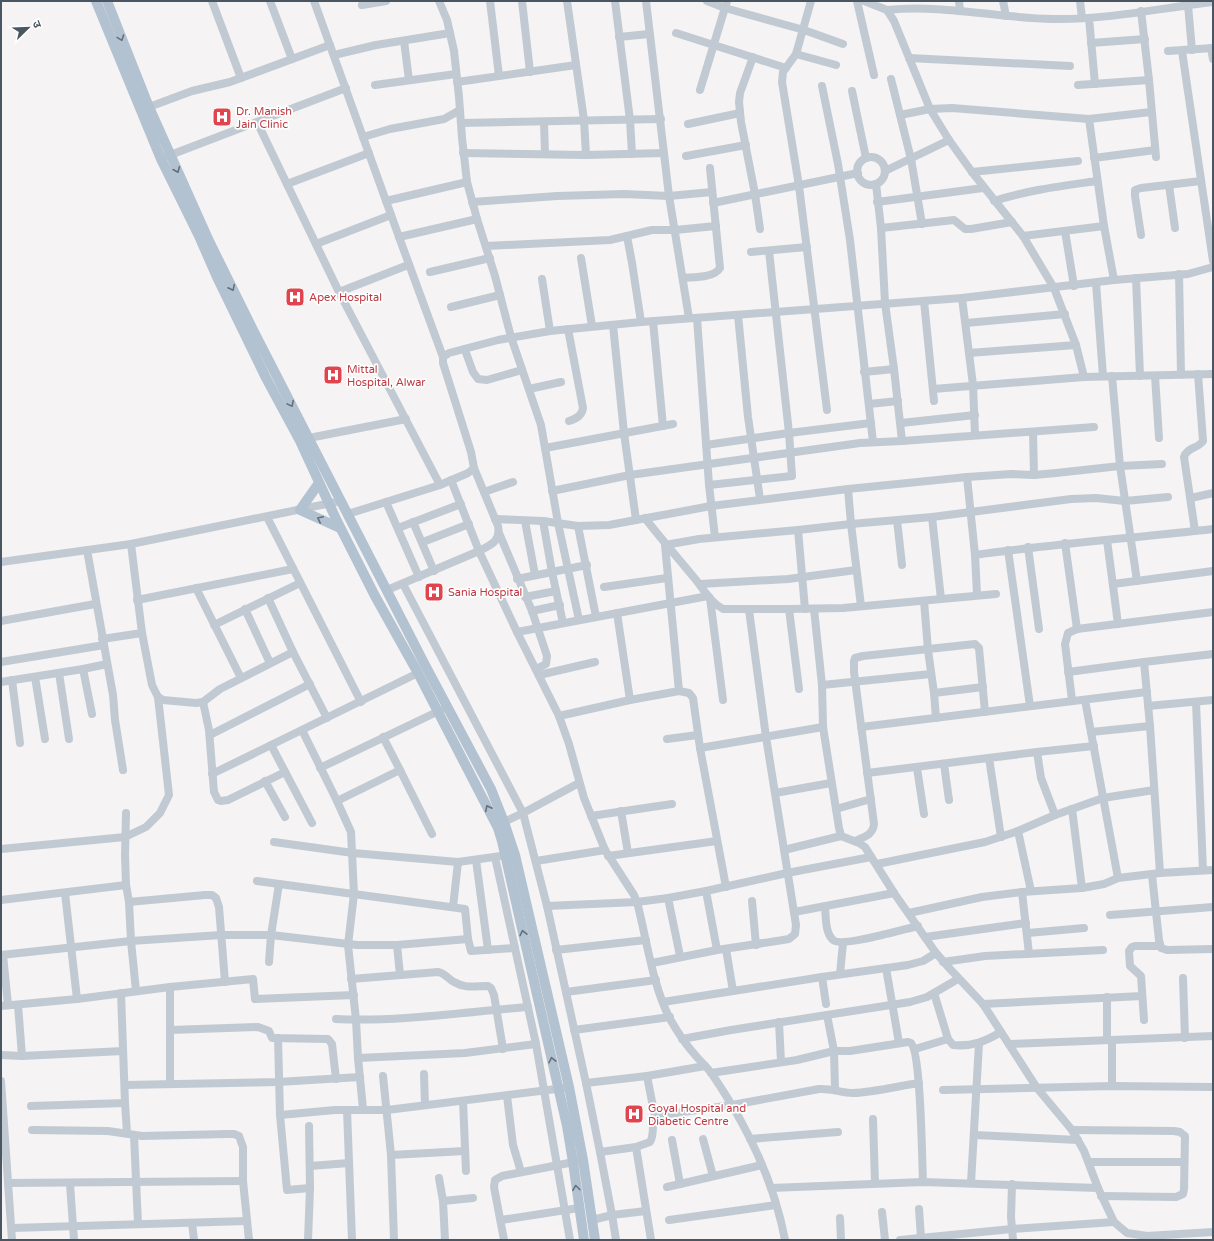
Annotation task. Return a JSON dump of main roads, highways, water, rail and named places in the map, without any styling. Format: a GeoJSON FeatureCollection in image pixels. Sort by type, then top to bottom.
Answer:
{"type":"FeatureCollection","features":[{"type":"Feature","properties":{"kind":"main road"},"geometry":{"type":"LineString","coordinates":[[96,1],[110,22],[230,284],[387,590],[493,818],[502,841],[564,1088],[595,1240]]}},
{"type":"Feature","properties":{"kind":"main road"},"geometry":{"type":"LineString","coordinates":[[107,1],[110,22],[161,159],[266,378],[300,441],[328,504],[375,596],[418,673],[443,710],[491,789],[504,822],[505,856]]}},
{"type":"Feature","properties":{"kind":"main road"},"geometry":{"type":"LineString","coordinates":[[319,483],[300,510],[340,528]]}},
{"type":"Feature","properties":{"kind":"main road"},"geometry":{"type":"LineString","coordinates":[[578,1161],[579,1208],[584,1240]]}},
{"type":"Feature","properties":{"kind":"place","name":"Dr. Manish Jain Clinic"},"geometry":{"type":"Point","coordinates":[222,117]}},
{"type":"Feature","properties":{"kind":"place","name":"Apex Hospital"},"geometry":{"type":"Point","coordinates":[295,297]}},
{"type":"Feature","properties":{"kind":"place","name":"Mittal Hospital, Alwar"},"geometry":{"type":"Point","coordinates":[333,375]}},
{"type":"Feature","properties":{"kind":"place","name":"Sania Hospital"},"geometry":{"type":"Point","coordinates":[434,592]}},
{"type":"Feature","properties":{"kind":"place","name":"Goyal Hospital and Diabetic Centre"},"geometry":{"type":"Point","coordinates":[634,1114]}}]}
